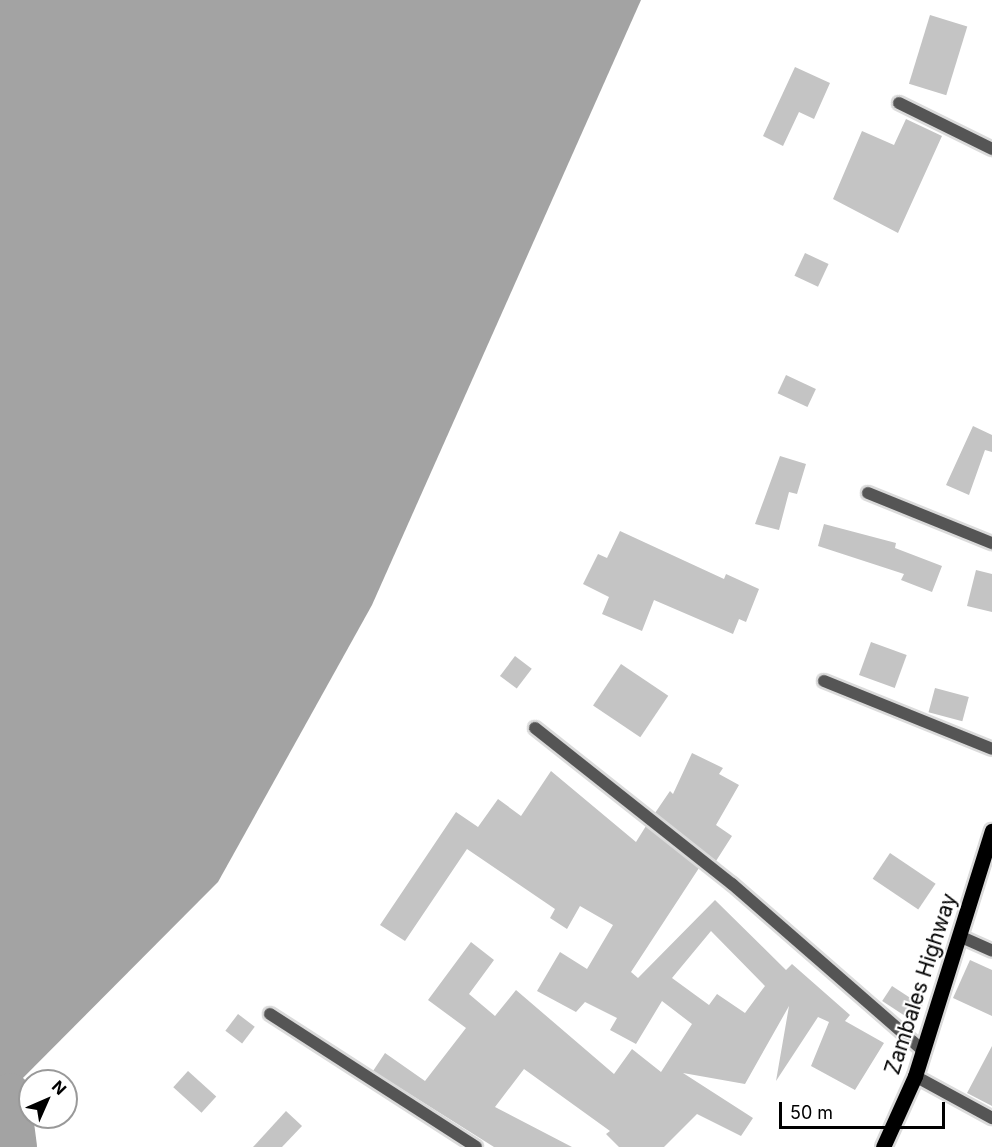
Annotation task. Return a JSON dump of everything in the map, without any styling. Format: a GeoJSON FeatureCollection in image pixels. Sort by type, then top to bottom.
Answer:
{"type":"FeatureCollection","features":[{"type":"Feature","properties":{"kind":"main road","name":"Zambales Highway"},"geometry":{"type":"LineString","coordinates":[[884,1147],[915,1076],[992,831]]}},
{"type":"Feature","properties":{"kind":"street"},"geometry":{"type":"LineString","coordinates":[[899,103],[992,149]]}},
{"type":"Feature","properties":{"kind":"street"},"geometry":{"type":"LineString","coordinates":[[868,493],[992,543]]}},
{"type":"Feature","properties":{"kind":"street"},"geometry":{"type":"LineString","coordinates":[[824,681],[992,749]]}},
{"type":"Feature","properties":{"kind":"street"},"geometry":{"type":"LineString","coordinates":[[535,728],[732,884],[922,1050]]}},
{"type":"Feature","properties":{"kind":"street"},"geometry":{"type":"LineString","coordinates":[[959,936],[992,951]]}},
{"type":"Feature","properties":{"kind":"street"},"geometry":{"type":"LineString","coordinates":[[270,1014],[476,1147]]}},
{"type":"Feature","properties":{"kind":"street"},"geometry":{"type":"LineString","coordinates":[[915,1076],[992,1118]]}},
{"type":"Feature","properties":{"kind":"shaded area"},"geometry":{"type":"Polygon","coordinates":[[[0,0],[641,0],[372,605],[218,882],[32,1069],[18,1069],[18,1083],[0,1101],[0,0]]]}},
{"type":"Feature","properties":{"kind":"building"},"geometry":{"type":"Polygon","coordinates":[[[930,15],[967,26],[946,95],[909,84],[930,15]]]}},
{"type":"Feature","properties":{"kind":"building"},"geometry":{"type":"Polygon","coordinates":[[[795,67],[830,83],[814,119],[799,112],[783,146],[763,136],[795,67]]]}},
{"type":"Feature","properties":{"kind":"building"},"geometry":{"type":"Polygon","coordinates":[[[906,119],[942,136],[898,233],[833,199],[862,131],[894,145],[906,119]]]}},
{"type":"Feature","properties":{"kind":"building"},"geometry":{"type":"Polygon","coordinates":[[[805,253],[829,264],[818,287],[794,276],[805,253]]]}},
{"type":"Feature","properties":{"kind":"building"},"geometry":{"type":"Polygon","coordinates":[[[786,375],[816,389],[807,407],[778,393],[786,375]]]}},
{"type":"Feature","properties":{"kind":"building"},"geometry":{"type":"Polygon","coordinates":[[[973,426],[992,435],[992,452],[985,450],[969,495],[946,485],[973,426]]]}},
{"type":"Feature","properties":{"kind":"building"},"geometry":{"type":"Polygon","coordinates":[[[780,456],[806,464],[797,494],[789,492],[779,530],[755,524],[780,456]]]}},
{"type":"Feature","properties":{"kind":"building"},"geometry":{"type":"Polygon","coordinates":[[[824,524],[896,543],[895,548],[942,566],[932,592],[901,580],[904,574],[818,546],[824,524]]]}},
{"type":"Feature","properties":{"kind":"building"},"geometry":{"type":"Polygon","coordinates":[[[620,531],[724,579],[726,574],[759,589],[746,622],[739,619],[733,634],[654,600],[642,631],[602,614],[609,597],[583,584],[598,554],[607,558],[620,531]]]}},
{"type":"Feature","properties":{"kind":"building"},"geometry":{"type":"Polygon","coordinates":[[[976,570],[992,574],[992,612],[967,606],[976,570]]]}},
{"type":"Feature","properties":{"kind":"building"},"geometry":{"type":"Polygon","coordinates":[[[871,642],[907,655],[895,688],[859,675],[871,642]]]}},
{"type":"Feature","properties":{"kind":"building"},"geometry":{"type":"Polygon","coordinates":[[[515,656],[532,669],[517,689],[500,676],[515,656]]]}},
{"type":"Feature","properties":{"kind":"building"},"geometry":{"type":"Polygon","coordinates":[[[621,664],[668,696],[640,737],[593,705],[621,664]]]}},
{"type":"Feature","properties":{"kind":"building"},"geometry":{"type":"Polygon","coordinates":[[[935,688],[969,697],[962,721],[929,712],[935,688]]]}},
{"type":"Feature","properties":{"kind":"building"},"geometry":{"type":"Polygon","coordinates":[[[692,753],[723,768],[719,774],[739,785],[716,825],[732,836],[716,861],[655,813],[670,791],[673,794],[692,753]]]}},
{"type":"Feature","properties":{"kind":"building"},"geometry":{"type":"Polygon","coordinates":[[[551,771],[636,842],[646,826],[699,868],[631,972],[638,978],[715,900],[786,970],[792,964],[850,1015],[845,1021],[884,1043],[855,1090],[811,1066],[829,1022],[818,1017],[776,1081],[789,1006],[745,1084],[683,1073],[753,1118],[741,1136],[697,1114],[664,1147],[619,1147],[606,1134],[610,1131],[524,1069],[495,1107],[572,1147],[494,1147],[373,1071],[385,1053],[425,1081],[466,1028],[428,1000],[471,942],[494,960],[469,994],[495,1016],[516,990],[614,1074],[632,1049],[661,1072],[692,1024],[662,1001],[636,1044],[610,1030],[617,1018],[585,1002],[576,1012],[537,991],[560,952],[587,969],[613,925],[580,906],[567,929],[550,918],[555,909],[467,849],[405,941],[380,925],[456,812],[478,827],[498,799],[521,816],[551,771]],[[711,931],[672,978],[709,1005],[717,994],[745,1013],[765,986],[711,931]]]}},
{"type":"Feature","properties":{"kind":"building"},"geometry":{"type":"Polygon","coordinates":[[[890,853],[936,884],[918,909],[873,879],[890,853]]]}},
{"type":"Feature","properties":{"kind":"building"},"geometry":{"type":"Polygon","coordinates":[[[970,960],[992,970],[992,1016],[953,998],[970,960]]]}},
{"type":"Feature","properties":{"kind":"building"},"geometry":{"type":"Polygon","coordinates":[[[892,986],[923,1006],[913,1021],[882,1001],[892,986]]]}},
{"type":"Feature","properties":{"kind":"building"},"geometry":{"type":"Polygon","coordinates":[[[238,1014],[255,1027],[242,1043],[225,1031],[238,1014]]]}},
{"type":"Feature","properties":{"kind":"building"},"geometry":{"type":"Polygon","coordinates":[[[992,1046],[992,1106],[967,1093],[992,1046]]]}},
{"type":"Feature","properties":{"kind":"building"},"geometry":{"type":"Polygon","coordinates":[[[188,1071],[216,1096],[202,1113],[173,1087],[188,1071]]]}},
{"type":"Feature","properties":{"kind":"building"},"geometry":{"type":"Polygon","coordinates":[[[286,1111],[302,1126],[282,1147],[253,1147],[286,1111]]]}},
{"type":"Feature","properties":{"kind":"waterway"},"geometry":{"type":"LineString","coordinates":[[10,1093],[17,1147]]}}]}
